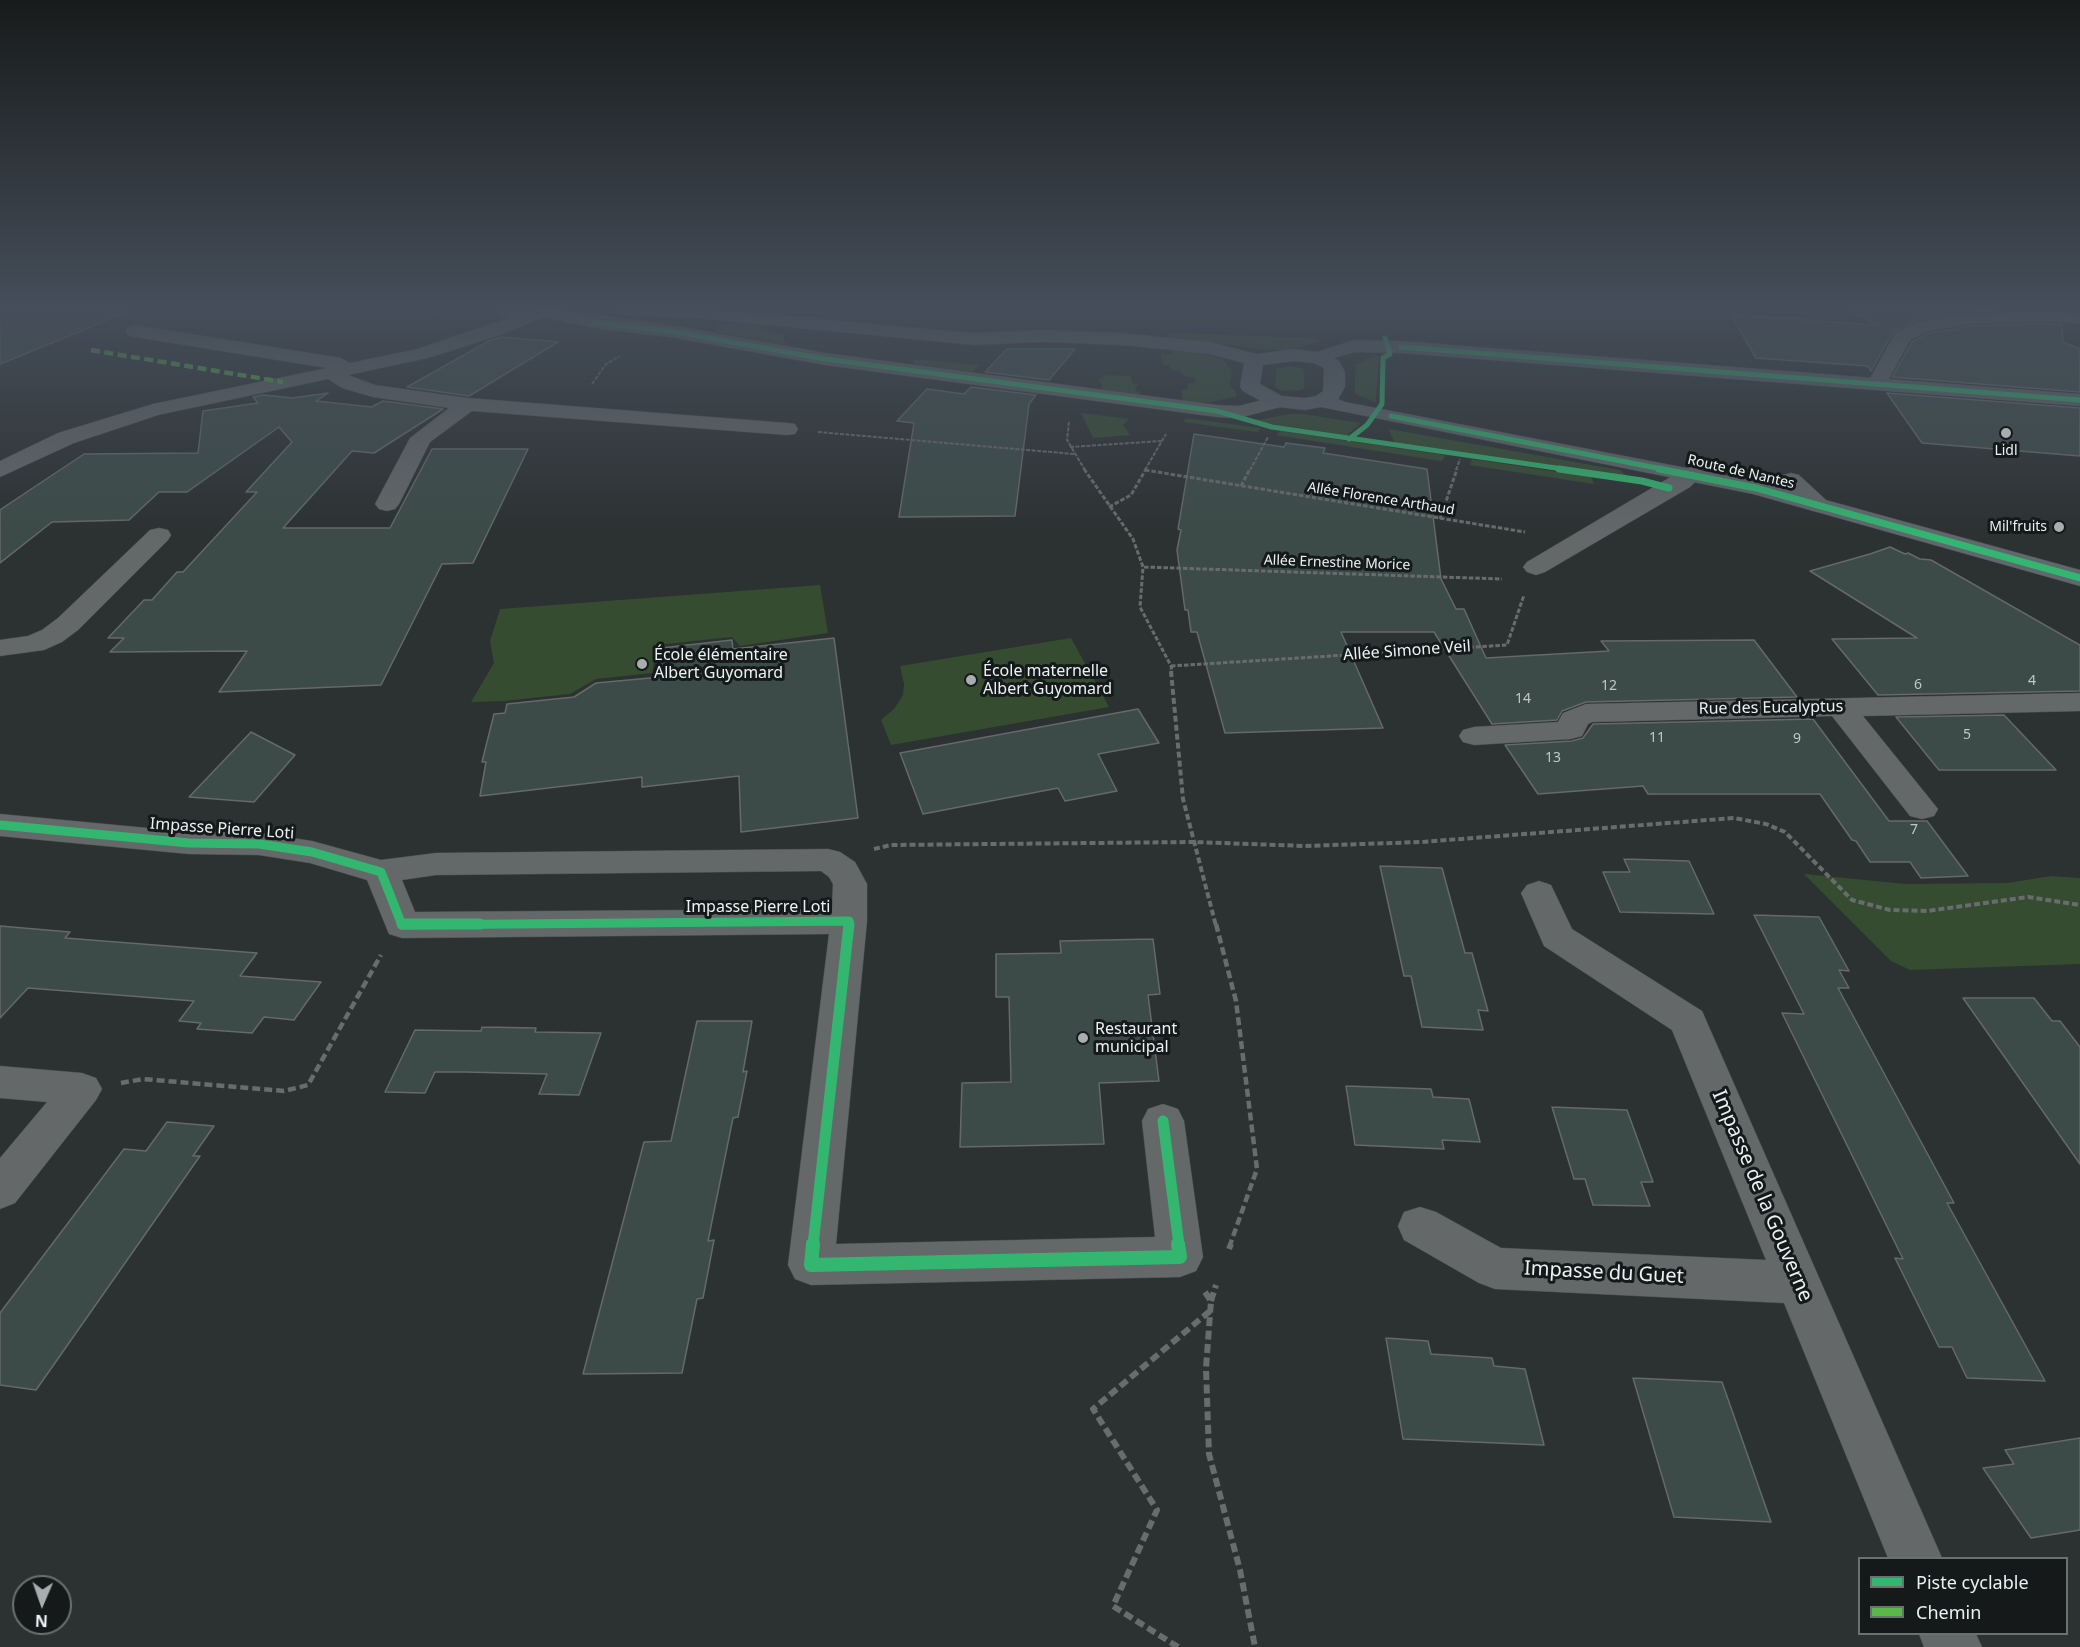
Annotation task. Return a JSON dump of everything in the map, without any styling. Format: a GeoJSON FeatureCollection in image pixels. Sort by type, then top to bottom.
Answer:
{"type":"FeatureCollection","features":[{"type":"Feature","properties":{"kind":"main road"},"geometry":{"type":"LineString","coordinates":[[1250,387],[1277,402]]}},
{"type":"Feature","properties":{"kind":"main road"},"geometry":{"type":"LineString","coordinates":[[1322,401],[1332,394],[1335,387]]}},
{"type":"Feature","properties":{"kind":"main road"},"geometry":{"type":"LineString","coordinates":[[1848,387],[2080,400]]}},
{"type":"Feature","properties":{"kind":"main road","name":"Route de Nantes"},"geometry":{"type":"LineString","coordinates":[[1277,402],[1305,404],[1322,401],[1341,407],[1692,474],[1818,505],[2080,578]]}},
{"type":"Feature","properties":{"kind":"street"},"geometry":{"type":"LineString","coordinates":[[0,470],[66,438],[153,410],[264,387]]}},
{"type":"Feature","properties":{"kind":"street"},"geometry":{"type":"LineString","coordinates":[[359,387],[410,398],[468,404],[788,429]]}},
{"type":"Feature","properties":{"kind":"street"},"geometry":{"type":"LineString","coordinates":[[1032,387],[1228,411],[1259,408],[1277,402]]}},
{"type":"Feature","properties":{"kind":"street"},"geometry":{"type":"LineString","coordinates":[[387,504],[421,438],[468,404]]}},
{"type":"Feature","properties":{"kind":"street"},"geometry":{"type":"LineString","coordinates":[[1536,567],[1692,474]]}},
{"type":"Feature","properties":{"kind":"street"},"geometry":{"type":"LineString","coordinates":[[1791,480],[1818,505]]}},
{"type":"Feature","properties":{"kind":"street"},"geometry":{"type":"LineString","coordinates":[[0,648],[34,644],[52,636],[68,624],[159,535]]}},
{"type":"Feature","properties":{"kind":"street","name":"Rue des Eucalyptus"},"geometry":{"type":"LineString","coordinates":[[1474,736],[1571,730],[1574,719],[1586,712],[2080,702]]}},
{"type":"Feature","properties":{"kind":"street"},"geometry":{"type":"LineString","coordinates":[[1839,706],[1922,809]]}},
{"type":"Feature","properties":{"kind":"street","name":"Impasse Pierre Loti"},"geometry":{"type":"LineString","coordinates":[[0,825],[189,843],[259,844],[312,852],[381,872],[436,864],[828,860],[843,870],[850,884],[849,921],[811,1265],[1179,1257]]}},
{"type":"Feature","properties":{"kind":"street"},"geometry":{"type":"LineString","coordinates":[[381,872],[402,925]]}},
{"type":"Feature","properties":{"kind":"street","name":"Impasse de la Gouverne"},"geometry":{"type":"LineString","coordinates":[[1539,892],[1557,937],[1688,1021],[1916,1557]]}},
{"type":"Feature","properties":{"kind":"street","name":"Impasse Pierre Loti"},"geometry":{"type":"LineString","coordinates":[[402,925],[849,921]]}},
{"type":"Feature","properties":{"kind":"street"},"geometry":{"type":"LineString","coordinates":[[0,1082],[82,1089]]}},
{"type":"Feature","properties":{"kind":"street"},"geometry":{"type":"LineString","coordinates":[[0,1190],[82,1089]]}},
{"type":"Feature","properties":{"kind":"street"},"geometry":{"type":"LineString","coordinates":[[1164,1121],[1179,1257]]}},
{"type":"Feature","properties":{"kind":"street","name":"Impasse du Guet"},"geometry":{"type":"LineString","coordinates":[[1420,1226],[1495,1268],[1799,1283]]}},
{"type":"Feature","properties":{"kind":"path"},"geometry":{"type":"LineString","coordinates":[[555,412],[590,387]]}},
{"type":"Feature","properties":{"kind":"path"},"geometry":{"type":"LineString","coordinates":[[1084,394],[1071,407],[1066,440],[1109,507],[1133,539],[1143,567],[1140,607],[1171,666],[1183,799],[1236,1001],[1257,1169],[1226,1257]]}},
{"type":"Feature","properties":{"kind":"path"},"geometry":{"type":"LineString","coordinates":[[788,429],[1074,454]]}},
{"type":"Feature","properties":{"kind":"path"},"geometry":{"type":"LineString","coordinates":[[1109,507],[1131,495],[1167,431]]}},
{"type":"Feature","properties":{"kind":"path"},"geometry":{"type":"LineString","coordinates":[[1241,486],[1268,436]]}},
{"type":"Feature","properties":{"kind":"path"},"geometry":{"type":"LineString","coordinates":[[1070,447],[1162,441]]}},
{"type":"Feature","properties":{"kind":"path"},"geometry":{"type":"LineString","coordinates":[[1440,519],[1461,455]]}},
{"type":"Feature","properties":{"kind":"path"},"geometry":{"type":"LineString","coordinates":[[828,860],[891,845],[1194,842],[1305,846],[1429,842],[1734,818],[1766,824],[1785,832],[1852,900],[1890,910],[1927,911],[2028,897],[2080,904]]}},
{"type":"Feature","properties":{"kind":"path"},"geometry":{"type":"LineString","coordinates":[[82,1089],[143,1079],[285,1091],[308,1085],[381,955],[402,925]]}},
{"type":"Feature","properties":{"kind":"path"},"geometry":{"type":"LineString","coordinates":[[1179,1257],[1211,1301]]}},
{"type":"Feature","properties":{"kind":"path"},"geometry":{"type":"LineString","coordinates":[[1218,1279],[1211,1301],[1206,1368],[1209,1454],[1240,1570],[1255,1647]]}},
{"type":"Feature","properties":{"kind":"path"},"geometry":{"type":"LineString","coordinates":[[1178,1647],[1113,1606],[1157,1510],[1093,1409],[1210,1311]]}},
{"type":"Feature","properties":{"kind":"green space"},"geometry":{"type":"Polygon","coordinates":[[[1102,387],[1137,387],[1135,391],[1141,392],[1138,397],[1103,392],[1102,387]]]}},
{"type":"Feature","properties":{"kind":"green space"},"geometry":{"type":"Polygon","coordinates":[[[1188,387],[1232,387],[1237,396],[1211,402],[1183,402],[1181,390],[1188,389],[1188,387]]]}},
{"type":"Feature","properties":{"kind":"green space"},"geometry":{"type":"Polygon","coordinates":[[[1275,387],[1304,387],[1304,388],[1283,391],[1275,387]]]}},
{"type":"Feature","properties":{"kind":"green space"},"geometry":{"type":"Polygon","coordinates":[[[1355,387],[1377,387],[1375,402],[1355,394],[1355,387]]]}},
{"type":"Feature","properties":{"kind":"green space"},"geometry":{"type":"Polygon","coordinates":[[[1081,413],[1129,419],[1123,425],[1130,435],[1093,438],[1081,413]]]}},
{"type":"Feature","properties":{"kind":"green space"},"geometry":{"type":"Polygon","coordinates":[[[1290,414],[1361,423],[1347,435],[1252,421],[1290,414]]]}},
{"type":"Feature","properties":{"kind":"green space"},"geometry":{"type":"Polygon","coordinates":[[[1186,418],[1260,428],[1258,432],[1183,422],[1186,418]]]}},
{"type":"Feature","properties":{"kind":"green space"},"geometry":{"type":"Polygon","coordinates":[[[1389,429],[1620,470],[1627,476],[1394,442],[1389,429]]]}},
{"type":"Feature","properties":{"kind":"green space"},"geometry":{"type":"Polygon","coordinates":[[[1280,431],[1445,457],[1441,461],[1276,435],[1280,431]]]}},
{"type":"Feature","properties":{"kind":"green space"},"geometry":{"type":"Polygon","coordinates":[[[1472,459],[1591,477],[1594,484],[1470,465],[1472,459]]]}},
{"type":"Feature","properties":{"kind":"green space"},"geometry":{"type":"Polygon","coordinates":[[[820,585],[828,633],[740,646],[732,637],[657,645],[652,673],[596,679],[570,694],[471,702],[494,663],[490,641],[500,609],[820,585]]]}},
{"type":"Feature","properties":{"kind":"green space"},"geometry":{"type":"Polygon","coordinates":[[[1071,638],[1109,707],[891,745],[881,720],[894,709],[903,695],[904,684],[900,666],[1071,638]]]}},
{"type":"Feature","properties":{"kind":"green space"},"geometry":{"type":"Polygon","coordinates":[[[1804,874],[1906,884],[2007,883],[2051,876],[2080,878],[2080,964],[1910,970],[1891,961],[1804,874]]]}},
{"type":"Feature","properties":{"kind":"building"},"geometry":{"type":"Polygon","coordinates":[[[407,387],[484,387],[469,396],[407,387]]]}},
{"type":"Feature","properties":{"kind":"building"},"geometry":{"type":"Polygon","coordinates":[[[971,387],[1036,395],[1029,404],[1015,516],[899,517],[914,423],[897,421],[927,389],[964,394],[971,387]]]}},
{"type":"Feature","properties":{"kind":"building"},"geometry":{"type":"Polygon","coordinates":[[[2016,387],[2080,387],[2080,392],[2016,387]]]}},
{"type":"Feature","properties":{"kind":"building"},"geometry":{"type":"Polygon","coordinates":[[[328,393],[316,401],[372,407],[383,401],[443,409],[374,453],[352,451],[283,528],[390,528],[432,449],[528,449],[473,563],[442,564],[381,685],[219,692],[247,651],[110,652],[124,638],[108,638],[144,600],[152,600],[177,572],[183,572],[257,492],[246,492],[292,442],[279,427],[187,492],[159,492],[129,520],[52,522],[0,563],[0,510],[84,454],[198,453],[203,411],[258,403],[253,397],[264,395],[292,398],[328,393]]]}},
{"type":"Feature","properties":{"kind":"building","name":"Lidl"},"geometry":{"type":"Polygon","coordinates":[[[1887,393],[2080,408],[2080,456],[1922,443],[1887,393]]]}},
{"type":"Feature","properties":{"kind":"building"},"geometry":{"type":"Polygon","coordinates":[[[1194,434],[1284,447],[1286,443],[1325,448],[1323,453],[1427,469],[1441,579],[1456,609],[1464,609],[1486,658],[1609,651],[1601,641],[1754,640],[1797,697],[1586,702],[1562,711],[1557,720],[1492,724],[1434,632],[1341,632],[1383,728],[1225,733],[1197,632],[1191,632],[1188,610],[1185,610],[1177,550],[1181,530],[1178,529],[1194,434]]]}},
{"type":"Feature","properties":{"kind":"building"},"geometry":{"type":"Polygon","coordinates":[[[1890,547],[1920,559],[1931,560],[2080,645],[2080,691],[1878,695],[1832,639],[1917,638],[1810,571],[1890,547]]]}},
{"type":"Feature","properties":{"kind":"building"},"geometry":{"type":"Polygon","coordinates":[[[834,638],[858,818],[741,832],[739,776],[642,787],[642,777],[480,796],[486,762],[482,762],[494,714],[505,713],[507,704],[574,697],[596,683],[661,677],[661,648],[732,640],[733,649],[834,638]]]}},
{"type":"Feature","properties":{"kind":"building"},"geometry":{"type":"Polygon","coordinates":[[[1138,709],[1159,743],[1098,754],[1117,791],[1065,801],[1058,788],[923,814],[900,753],[1138,709]]]}},
{"type":"Feature","properties":{"kind":"building"},"geometry":{"type":"Polygon","coordinates":[[[2004,715],[2056,770],[1939,770],[1896,717],[2004,715]]]}},
{"type":"Feature","properties":{"kind":"building"},"geometry":{"type":"Polygon","coordinates":[[[1813,719],[1889,821],[1927,821],[1968,876],[1921,878],[1910,862],[1870,862],[1820,794],[1648,794],[1643,786],[1538,794],[1505,745],[1572,741],[1583,738],[1593,724],[1813,719]]]}},
{"type":"Feature","properties":{"kind":"building"},"geometry":{"type":"Polygon","coordinates":[[[251,732],[295,755],[254,802],[189,797],[251,732]]]}},
{"type":"Feature","properties":{"kind":"building"},"geometry":{"type":"Polygon","coordinates":[[[1624,859],[1689,861],[1714,914],[1620,912],[1603,872],[1630,872],[1624,859]]]}},
{"type":"Feature","properties":{"kind":"building"},"geometry":{"type":"Polygon","coordinates":[[[1380,866],[1442,868],[1465,953],[1472,953],[1488,1011],[1478,1010],[1483,1030],[1422,1027],[1411,976],[1404,976],[1380,866]]]}},
{"type":"Feature","properties":{"kind":"building"},"geometry":{"type":"Polygon","coordinates":[[[1754,915],[1819,917],[1849,971],[1839,970],[1849,988],[1838,988],[1954,1203],[1947,1203],[2045,1381],[1967,1378],[1952,1347],[1939,1347],[1895,1258],[1903,1259],[1782,1013],[1804,1014],[1754,915]]]}},
{"type":"Feature","properties":{"kind":"building"},"geometry":{"type":"Polygon","coordinates":[[[0,926],[70,932],[65,938],[257,953],[240,976],[321,982],[294,1020],[264,1017],[252,1033],[197,1029],[201,1023],[179,1021],[194,1001],[28,988],[0,1018],[0,926]]]}},
{"type":"Feature","properties":{"kind":"building","name":"Restaurant municipal"},"geometry":{"type":"Polygon","coordinates":[[[1153,939],[1160,994],[1148,995],[1159,1081],[1099,1083],[1104,1144],[960,1147],[962,1083],[1011,1082],[1009,997],[996,997],[996,954],[1061,953],[1060,941],[1153,939]]]}},
{"type":"Feature","properties":{"kind":"building"},"geometry":{"type":"Polygon","coordinates":[[[1963,998],[2034,998],[2052,1021],[2060,1021],[2080,1047],[2080,1164],[1963,998]]]}},
{"type":"Feature","properties":{"kind":"building"},"geometry":{"type":"Polygon","coordinates":[[[697,1021],[752,1021],[743,1072],[747,1071],[738,1117],[733,1118],[708,1241],[714,1240],[703,1298],[697,1299],[682,1373],[583,1374],[644,1142],[671,1141],[697,1021]]]}},
{"type":"Feature","properties":{"kind":"building"},"geometry":{"type":"Polygon","coordinates":[[[482,1027],[536,1028],[535,1032],[601,1033],[579,1095],[539,1094],[547,1074],[465,1072],[435,1072],[425,1093],[385,1092],[415,1030],[481,1031],[482,1027]]]}},
{"type":"Feature","properties":{"kind":"building"},"geometry":{"type":"Polygon","coordinates":[[[1346,1086],[1431,1089],[1433,1097],[1469,1099],[1480,1142],[1442,1140],[1444,1149],[1355,1145],[1346,1086]]]}},
{"type":"Feature","properties":{"kind":"building"},"geometry":{"type":"Polygon","coordinates":[[[1552,1107],[1627,1110],[1653,1182],[1641,1182],[1650,1206],[1593,1205],[1585,1179],[1574,1179],[1552,1107]]]}},
{"type":"Feature","properties":{"kind":"building"},"geometry":{"type":"Polygon","coordinates":[[[167,1122],[214,1126],[193,1156],[200,1156],[36,1390],[0,1385],[0,1313],[124,1149],[146,1151],[167,1122]]]}},
{"type":"Feature","properties":{"kind":"building"},"geometry":{"type":"Polygon","coordinates":[[[1386,1338],[1428,1341],[1431,1354],[1492,1358],[1494,1366],[1525,1369],[1544,1445],[1403,1439],[1386,1338]]]}},
{"type":"Feature","properties":{"kind":"building"},"geometry":{"type":"Polygon","coordinates":[[[1633,1378],[1722,1382],[1771,1522],[1674,1517],[1633,1378]]]}},
{"type":"Feature","properties":{"kind":"building"},"geometry":{"type":"Polygon","coordinates":[[[2080,1438],[2080,1530],[2031,1538],[1983,1468],[2014,1464],[2005,1450],[2080,1438]]]}},
{"type":"Feature","properties":{"kind":"cycle path"},"geometry":{"type":"LineString","coordinates":[[1035,387],[1217,411],[1272,427],[1642,481],[1669,488]]}},
{"type":"Feature","properties":{"kind":"cycle path"},"geometry":{"type":"LineString","coordinates":[[1349,439],[1367,425],[1382,404],[1382,387]]}},
{"type":"Feature","properties":{"kind":"cycle path"},"geometry":{"type":"LineString","coordinates":[[1912,387],[2080,400]]}},
{"type":"Feature","properties":{"kind":"cycle path"},"geometry":{"type":"LineString","coordinates":[[1391,416],[1756,488],[2080,578]]}},
{"type":"Feature","properties":{"kind":"cycle path"},"geometry":{"type":"LineString","coordinates":[[0,825],[189,843],[259,844],[312,852],[381,872],[402,925],[849,921],[811,1265],[1180,1257],[1163,1121]]}},
{"type":"Feature","properties":{"kind":"place","name":"Lidl"},"geometry":{"type":"Point","coordinates":[2006,433]}},
{"type":"Feature","properties":{"kind":"place","name":"Mil'fruits"},"geometry":{"type":"Point","coordinates":[2059,527]}},
{"type":"Feature","properties":{"kind":"place","name":"École élémentaire Albert Guyomard"},"geometry":{"type":"Point","coordinates":[642,664]}},
{"type":"Feature","properties":{"kind":"place","name":"École maternelle Albert Guyomard"},"geometry":{"type":"Point","coordinates":[971,680]}},
{"type":"Feature","properties":{"kind":"place","name":"Restaurant municipal"},"geometry":{"type":"Point","coordinates":[1083,1038]}}]}
